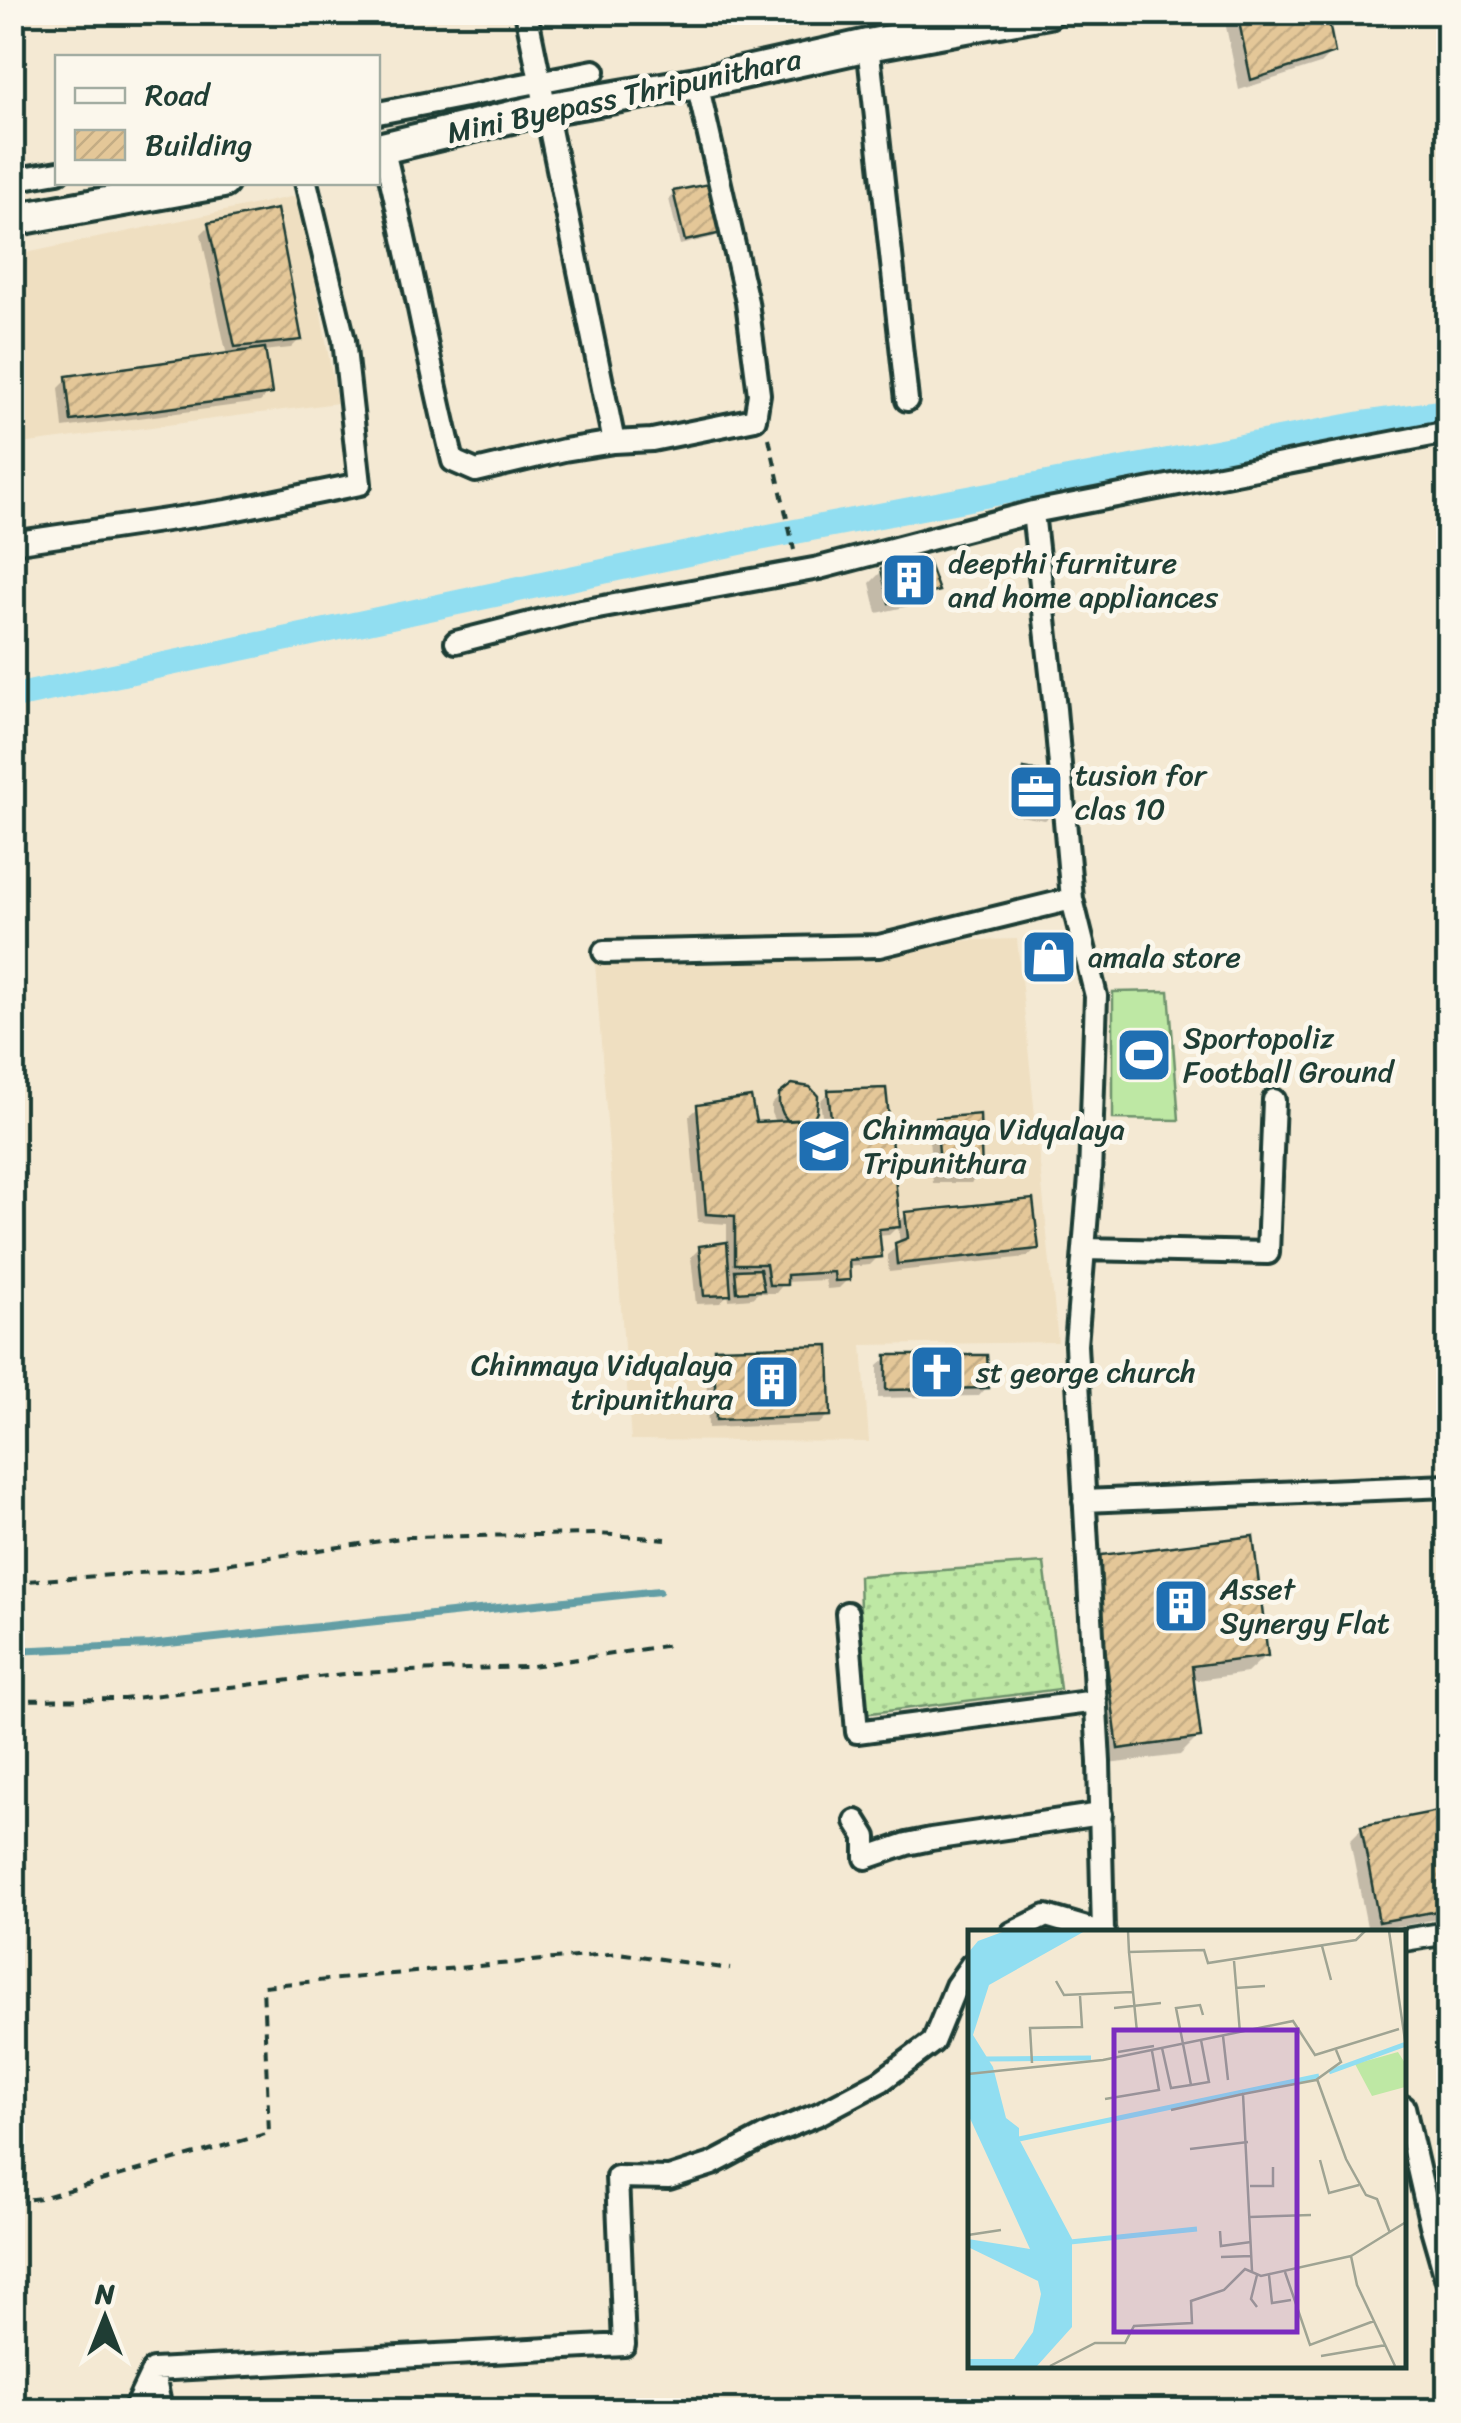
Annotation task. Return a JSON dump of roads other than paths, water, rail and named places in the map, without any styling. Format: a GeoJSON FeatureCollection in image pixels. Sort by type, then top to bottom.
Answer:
{"type":"FeatureCollection","features":[{"type":"Feature","properties":{"kind":"main road","name":"Mini Byepass Thripunithara"},"geometry":{"type":"LineString","coordinates":[[380,148],[543,95],[696,83],[1004,16],[1048,12]]}},
{"type":"Feature","properties":{"kind":"main road"},"geometry":{"type":"LineString","coordinates":[[12,220],[207,185]]}},
{"type":"Feature","properties":{"kind":"street"},"geometry":{"type":"LineString","coordinates":[[526,12],[614,442]]}},
{"type":"Feature","properties":{"kind":"street"},"geometry":{"type":"LineString","coordinates":[[868,45],[908,400]]}},
{"type":"Feature","properties":{"kind":"street"},"geometry":{"type":"LineString","coordinates":[[380,113],[543,95],[594,71]]}},
{"type":"Feature","properties":{"kind":"street"},"geometry":{"type":"LineString","coordinates":[[380,148],[403,227],[453,461],[476,472],[564,450],[652,440],[755,419],[759,394],[748,302],[696,83]]}},
{"type":"Feature","properties":{"kind":"street"},"geometry":{"type":"LineString","coordinates":[[29,177],[55,173]]}},
{"type":"Feature","properties":{"kind":"street"},"geometry":{"type":"LineString","coordinates":[[12,542],[227,512],[360,484],[344,340],[307,185]]}},
{"type":"Feature","properties":{"kind":"street"},"geometry":{"type":"LineString","coordinates":[[456,642],[570,613],[819,568],[1033,512],[1448,432]]}},
{"type":"Feature","properties":{"kind":"street"},"geometry":{"type":"LineString","coordinates":[[1033,512],[1072,899],[1096,996],[1090,1176],[1076,1345],[1096,1701],[1104,1930]]}},
{"type":"Feature","properties":{"kind":"street"},"geometry":{"type":"LineString","coordinates":[[604,952],[879,946],[1072,899]]}},
{"type":"Feature","properties":{"kind":"street"},"geometry":{"type":"LineString","coordinates":[[1084,1249],[1268,1254],[1274,1100]]}},
{"type":"Feature","properties":{"kind":"street"},"geometry":{"type":"LineString","coordinates":[[1084,1501],[1448,1486]]}},
{"type":"Feature","properties":{"kind":"street"},"geometry":{"type":"LineString","coordinates":[[847,1613],[857,1732],[1096,1701]]}},
{"type":"Feature","properties":{"kind":"street"},"geometry":{"type":"LineString","coordinates":[[856,1821],[866,1837],[866,1858],[931,1838],[1101,1814]]}},
{"type":"Feature","properties":{"kind":"street"},"geometry":{"type":"LineString","coordinates":[[1018,1930],[1046,1916],[1094,1930]]}},
{"type":"Feature","properties":{"kind":"street"},"geometry":{"type":"LineString","coordinates":[[1406,1940],[1448,1933]]}},
{"type":"Feature","properties":{"kind":"street"},"geometry":{"type":"LineString","coordinates":[[153,2370],[624,2345],[617,2176],[668,2178],[712,2164],[881,2082],[933,2042],[956,1986],[968,1970]]}},
{"type":"Feature","properties":{"kind":"street"},"geometry":{"type":"LineString","coordinates":[[1406,2127],[1410,2166],[1442,2240],[1448,2284]]}},
{"type":"Feature","properties":{"kind":"street"},"geometry":{"type":"LineString","coordinates":[[134,2410],[153,2370]]}},
{"type":"Feature","properties":{"kind":"street"},"geometry":{"type":"LineString","coordinates":[[153,2370],[161,2410]]}},
{"type":"Feature","properties":{"kind":"waterway"},"geometry":{"type":"LineString","coordinates":[[12,697],[761,538],[1365,423],[1448,411]]}},
{"type":"Feature","properties":{"kind":"waterway"},"geometry":{"type":"LineString","coordinates":[[12,1651],[150,1645],[659,1591]]}},
{"type":"Feature","properties":{"kind":"place","name":"deepthi furniture and home appliances"},"geometry":{"type":"Point","coordinates":[909,580]}},
{"type":"Feature","properties":{"kind":"place","name":"tusion for clas 10"},"geometry":{"type":"Point","coordinates":[1036,792]}},
{"type":"Feature","properties":{"kind":"place","name":"amala store"},"geometry":{"type":"Point","coordinates":[1049,957]}},
{"type":"Feature","properties":{"kind":"place","name":"Sportopoliz Football Ground"},"geometry":{"type":"Point","coordinates":[1144,1055]}},
{"type":"Feature","properties":{"kind":"place","name":"Chinmaya Vidyalaya Tripunithura"},"geometry":{"type":"Point","coordinates":[824,1146]}},
{"type":"Feature","properties":{"kind":"place","name":"st george church"},"geometry":{"type":"Point","coordinates":[937,1372]}},
{"type":"Feature","properties":{"kind":"place","name":"Chinmaya Vidyalaya tripunithura"},"geometry":{"type":"Point","coordinates":[772,1382]}},
{"type":"Feature","properties":{"kind":"place","name":"Asset Synergy Flat"},"geometry":{"type":"Point","coordinates":[1181,1606]}}]}
